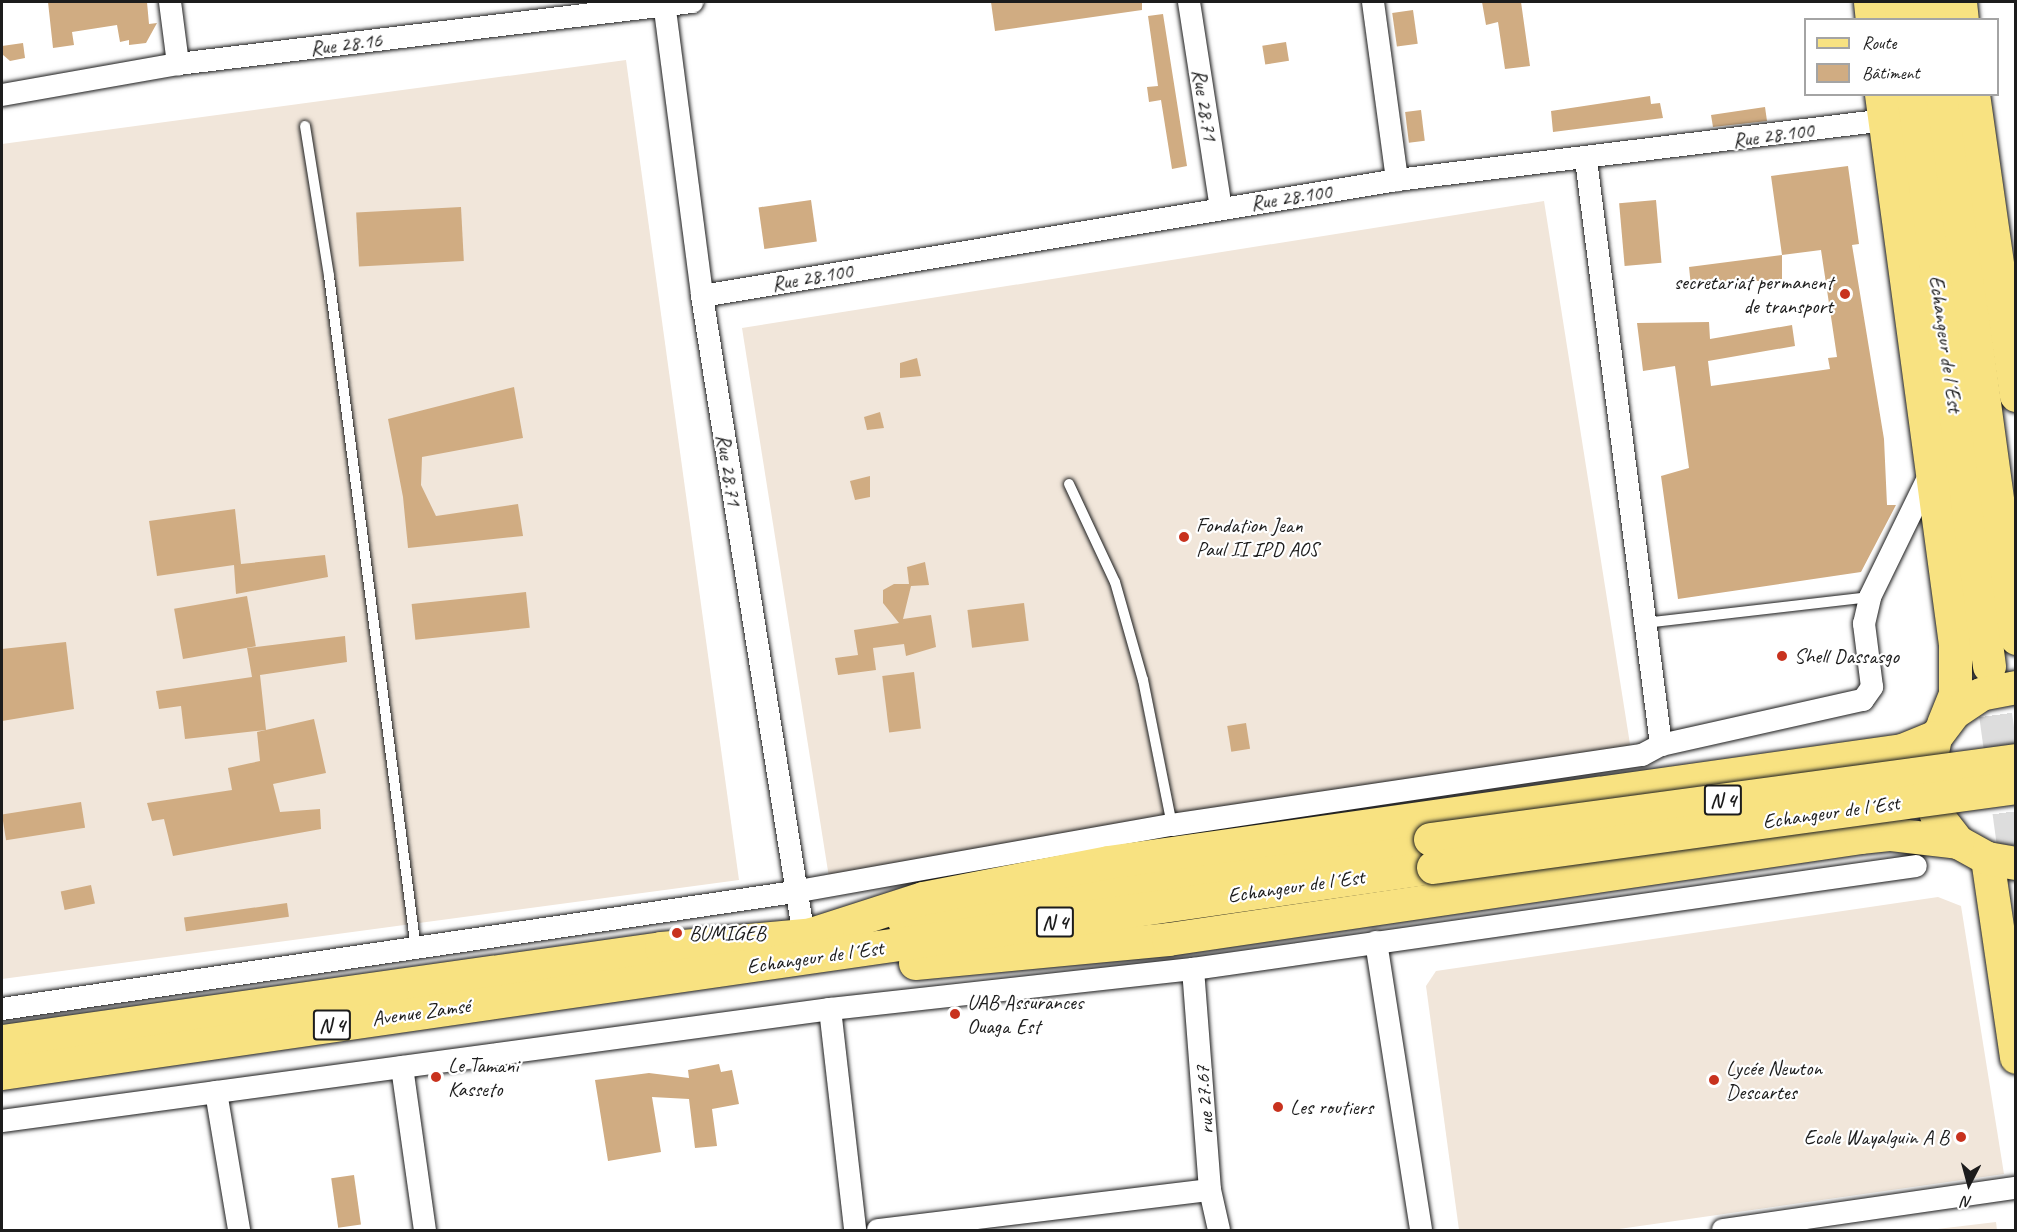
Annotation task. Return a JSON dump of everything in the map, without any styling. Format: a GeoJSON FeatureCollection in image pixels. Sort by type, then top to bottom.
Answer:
{"type":"FeatureCollection","features":[{"type":"Feature","properties":{"kind":"main road"},"geometry":{"type":"LineString","coordinates":[[1870,2],[1872,18]]}},
{"type":"Feature","properties":{"kind":"main road"},"geometry":{"type":"LineString","coordinates":[[1900,2],[1903,18]]}},
{"type":"Feature","properties":{"kind":"main road"},"geometry":{"type":"LineString","coordinates":[[1929,2],[1932,18]]}},
{"type":"Feature","properties":{"kind":"main road"},"geometry":{"type":"LineString","coordinates":[[1960,2],[1962,18]]}},
{"type":"Feature","properties":{"kind":"main road","name":"Echangeur de l´Est"},"geometry":{"type":"LineString","coordinates":[[1913,96],[1989,666]]}},
{"type":"Feature","properties":{"kind":"main road","name":"Echangeur de l´Est"},"geometry":{"type":"LineString","coordinates":[[1942,96],[2016,638]]}},
{"type":"Feature","properties":{"kind":"main road"},"geometry":{"type":"LineString","coordinates":[[1973,96],[2015,390]]}},
{"type":"Feature","properties":{"kind":"main road","name":"Echangeur de l´Est"},"geometry":{"type":"LineString","coordinates":[[1883,107],[1932,469],[1956,672],[1955,694],[1928,761],[1929,797],[1935,814],[1958,842],[2001,861]]}},
{"type":"Feature","properties":{"kind":"main road"},"geometry":{"type":"LineString","coordinates":[[804,937],[923,898],[1108,861],[1902,750],[1939,730],[1954,712],[1981,694],[2016,687]]}},
{"type":"Feature","properties":{"kind":"main road","name":"Echangeur de l´Est"},"geometry":{"type":"LineString","coordinates":[[661,963],[695,975],[1431,853],[2016,760]]}},
{"type":"Feature","properties":{"kind":"main road","name":"Echangeur de l´Est"},"geometry":{"type":"LineString","coordinates":[[661,963],[804,937],[1431,853],[2016,787]]}},
{"type":"Feature","properties":{"kind":"main road"},"geometry":{"type":"LineString","coordinates":[[695,975],[845,969],[1168,939],[1860,837],[1891,834],[1958,842]]}},
{"type":"Feature","properties":{"kind":"main road"},"geometry":{"type":"LineString","coordinates":[[2001,861],[2016,1057]]}},
{"type":"Feature","properties":{"kind":"main road","name":"Avenue Zamsé"},"geometry":{"type":"LineString","coordinates":[[2,1041],[661,963]]}},
{"type":"Feature","properties":{"kind":"main road","name":"Avenue Zamsé"},"geometry":{"type":"LineString","coordinates":[[2,1072],[661,963]]}},
{"type":"Feature","properties":{"kind":"street"},"geometry":{"type":"LineString","coordinates":[[170,2],[178,64]]}},
{"type":"Feature","properties":{"kind":"street","name":"Rue 28.16"},"geometry":{"type":"LineString","coordinates":[[2,95],[178,64],[664,3],[692,2]]}},
{"type":"Feature","properties":{"kind":"street","name":"Rue 28.71"},"geometry":{"type":"LineString","coordinates":[[1189,2],[1221,208]]}},
{"type":"Feature","properties":{"kind":"street"},"geometry":{"type":"LineString","coordinates":[[1373,2],[1397,180]]}},
{"type":"Feature","properties":{"kind":"street","name":"Rue 28.71"},"geometry":{"type":"LineString","coordinates":[[664,3],[702,296],[794,892],[804,937]]}},
{"type":"Feature","properties":{"kind":"street","name":"Rue 28.100"},"geometry":{"type":"LineString","coordinates":[[702,296],[1397,180],[1586,160],[1883,107]]}},
{"type":"Feature","properties":{"kind":"street"},"geometry":{"type":"LineString","coordinates":[[1586,160],[1661,745]]}},
{"type":"Feature","properties":{"kind":"street"},"geometry":{"type":"LineString","coordinates":[[2,1009],[416,950],[794,892],[1172,825],[1642,754],[1661,745],[1863,700],[1872,687],[1864,624],[1870,597],[1932,469]]}},
{"type":"Feature","properties":{"kind":"street"},"geometry":{"type":"LineString","coordinates":[[2,1120],[830,1009],[1193,969],[1916,866]]}},
{"type":"Feature","properties":{"kind":"street"},"geometry":{"type":"LineString","coordinates":[[1376,942],[1421,1230]]}},
{"type":"Feature","properties":{"kind":"street","name":"rue 27.67"},"geometry":{"type":"LineString","coordinates":[[1193,969],[1210,1190],[1219,1230]]}},
{"type":"Feature","properties":{"kind":"street"},"geometry":{"type":"LineString","coordinates":[[830,1009],[855,1230]]}},
{"type":"Feature","properties":{"kind":"street"},"geometry":{"type":"LineString","coordinates":[[402,1067],[425,1230]]}},
{"type":"Feature","properties":{"kind":"street"},"geometry":{"type":"LineString","coordinates":[[216,1092],[239,1230]]}},
{"type":"Feature","properties":{"kind":"street"},"geometry":{"type":"LineString","coordinates":[[1723,1230],[2016,1188]]}},
{"type":"Feature","properties":{"kind":"street"},"geometry":{"type":"LineString","coordinates":[[878,1230],[1038,1221],[1210,1190]]}},
{"type":"Feature","properties":{"kind":"lane"},"geometry":{"type":"LineString","coordinates":[[305,126],[329,276],[416,950]]}},
{"type":"Feature","properties":{"kind":"lane"},"geometry":{"type":"LineString","coordinates":[[1069,484],[1114,582],[1143,680],[1172,825]]}},
{"type":"Feature","properties":{"kind":"lane"},"geometry":{"type":"LineString","coordinates":[[1645,623],[1870,597]]}},
{"type":"Feature","properties":{"kind":"shaded area","name":"BUMIGEB"},"geometry":{"type":"Polygon","coordinates":[[[626,60],[739,880],[2,979],[2,144],[626,60]]]}},
{"type":"Feature","properties":{"kind":"shaded area","name":"Fondation Jean Paul II IPD AOS"},"geometry":{"type":"Polygon","coordinates":[[[1544,201],[1631,751],[829,878],[742,328],[1544,201]]]}},
{"type":"Feature","properties":{"kind":"shaded area","name":"Lycée Newton Descartes"},"geometry":{"type":"Polygon","coordinates":[[[1938,897],[1961,906],[2004,1174],[1612,1230],[1459,1230],[1426,986],[1436,971],[1938,897]]]}},
{"type":"Feature","properties":{"kind":"shaded area"},"geometry":{"type":"Polygon","coordinates":[[[1996,1222],[1997,1230],[1929,1230],[1996,1222]]]}},
{"type":"Feature","properties":{"kind":"building"},"geometry":{"type":"Polygon","coordinates":[[[48,2],[147,2],[149,24],[157,23],[146,43],[129,45],[129,40],[120,42],[117,25],[72,32],[74,45],[53,48],[48,2]]]}},
{"type":"Feature","properties":{"kind":"building"},"geometry":{"type":"Polygon","coordinates":[[[991,2],[1142,2],[1142,10],[995,31],[991,2]]]}},
{"type":"Feature","properties":{"kind":"building"},"geometry":{"type":"Polygon","coordinates":[[[1482,2],[1521,2],[1530,66],[1505,69],[1498,22],[1486,25],[1482,2]]]}},
{"type":"Feature","properties":{"kind":"building"},"geometry":{"type":"Polygon","coordinates":[[[1413,10],[1418,44],[1397,47],[1392,13],[1413,10]]]}},
{"type":"Feature","properties":{"kind":"building"},"geometry":{"type":"Polygon","coordinates":[[[1163,14],[1187,166],[1172,169],[1161,100],[1149,102],[1147,87],[1158,86],[1148,16],[1163,14]]]}},
{"type":"Feature","properties":{"kind":"building"},"geometry":{"type":"Polygon","coordinates":[[[1286,42],[1289,61],[1265,65],[1262,46],[1286,42]]]}},
{"type":"Feature","properties":{"kind":"building"},"geometry":{"type":"Polygon","coordinates":[[[23,43],[25,58],[10,61],[2,54],[2,46],[23,43]]]}},
{"type":"Feature","properties":{"kind":"building"},"geometry":{"type":"Polygon","coordinates":[[[1650,96],[1651,104],[1660,103],[1663,118],[1553,132],[1551,111],[1650,96]]]}},
{"type":"Feature","properties":{"kind":"building"},"geometry":{"type":"Polygon","coordinates":[[[1765,107],[1767,121],[1713,127],[1711,115],[1765,107]]]}},
{"type":"Feature","properties":{"kind":"building"},"geometry":{"type":"Polygon","coordinates":[[[1421,110],[1425,141],[1409,143],[1405,112],[1421,110]]]}},
{"type":"Feature","properties":{"kind":"building"},"geometry":{"type":"Polygon","coordinates":[[[1848,166],[1859,244],[1852,245],[1884,439],[1887,505],[1896,505],[1861,572],[1678,599],[1661,476],[1689,468],[1675,366],[1643,371],[1637,323],[1709,322],[1710,339],[1792,325],[1795,346],[1708,361],[1711,386],[1830,369],[1828,358],[1837,357],[1821,250],[1782,255],[1771,176],[1848,166]]]}},
{"type":"Feature","properties":{"kind":"building"},"geometry":{"type":"Polygon","coordinates":[[[811,200],[817,242],[764,249],[759,207],[811,200]]]}},
{"type":"Feature","properties":{"kind":"building"},"geometry":{"type":"Polygon","coordinates":[[[1656,200],[1661,263],[1625,266],[1619,203],[1656,200]]]}},
{"type":"Feature","properties":{"kind":"building"},"geometry":{"type":"Polygon","coordinates":[[[461,207],[464,261],[359,266],[356,212],[461,207]]]}},
{"type":"Feature","properties":{"kind":"building"},"geometry":{"type":"Polygon","coordinates":[[[1782,255],[1782,279],[1691,286],[1689,267],[1782,255]]]}},
{"type":"Feature","properties":{"kind":"building"},"geometry":{"type":"Polygon","coordinates":[[[917,358],[921,376],[900,378],[900,363],[917,358]]]}},
{"type":"Feature","properties":{"kind":"building"},"geometry":{"type":"Polygon","coordinates":[[[514,387],[523,438],[422,457],[421,485],[436,516],[518,504],[523,536],[408,548],[403,497],[388,419],[514,387]]]}},
{"type":"Feature","properties":{"kind":"building"},"geometry":{"type":"Polygon","coordinates":[[[880,412],[884,428],[867,430],[864,417],[880,412]]]}},
{"type":"Feature","properties":{"kind":"building"},"geometry":{"type":"Polygon","coordinates":[[[870,476],[870,497],[855,500],[850,481],[870,476]]]}},
{"type":"Feature","properties":{"kind":"building"},"geometry":{"type":"Polygon","coordinates":[[[235,509],[241,564],[325,555],[328,577],[236,594],[234,565],[157,576],[149,521],[235,509]]]}},
{"type":"Feature","properties":{"kind":"building"},"geometry":{"type":"Polygon","coordinates":[[[925,562],[929,585],[911,586],[903,619],[931,615],[936,647],[906,656],[904,644],[873,648],[876,670],[838,675],[835,658],[858,655],[854,630],[899,623],[883,603],[883,590],[894,584],[909,584],[907,567],[925,562]]]}},
{"type":"Feature","properties":{"kind":"building"},"geometry":{"type":"Polygon","coordinates":[[[526,592],[530,628],[415,640],[412,604],[526,592]]]}},
{"type":"Feature","properties":{"kind":"building"},"geometry":{"type":"Polygon","coordinates":[[[247,596],[256,646],[183,659],[174,609],[247,596]]]}},
{"type":"Feature","properties":{"kind":"building"},"geometry":{"type":"Polygon","coordinates":[[[1024,603],[1029,641],[972,648],[967,610],[1024,603]]]}},
{"type":"Feature","properties":{"kind":"building"},"geometry":{"type":"Polygon","coordinates":[[[345,636],[347,662],[260,675],[266,730],[185,739],[181,706],[159,709],[156,691],[252,677],[247,648],[345,636]]]}},
{"type":"Feature","properties":{"kind":"building"},"geometry":{"type":"Polygon","coordinates":[[[66,642],[74,709],[2,721],[2,649],[66,642]]]}},
{"type":"Feature","properties":{"kind":"building"},"geometry":{"type":"Polygon","coordinates":[[[914,672],[921,729],[889,732],[882,676],[914,672]]]}},
{"type":"Feature","properties":{"kind":"building"},"geometry":{"type":"Polygon","coordinates":[[[314,719],[326,773],[273,784],[280,812],[320,809],[321,829],[173,856],[164,819],[152,821],[147,803],[232,790],[228,768],[260,761],[257,732],[314,719]]]}},
{"type":"Feature","properties":{"kind":"building"},"geometry":{"type":"Polygon","coordinates":[[[1246,723],[1250,749],[1231,752],[1227,726],[1246,723]]]}},
{"type":"Feature","properties":{"kind":"building"},"geometry":{"type":"Polygon","coordinates":[[[81,802],[85,828],[6,840],[2,815],[81,802]]]}},
{"type":"Feature","properties":{"kind":"building"},"geometry":{"type":"Polygon","coordinates":[[[91,885],[95,904],[65,910],[61,891],[91,885]]]}},
{"type":"Feature","properties":{"kind":"building"},"geometry":{"type":"Polygon","coordinates":[[[287,903],[289,917],[186,931],[184,917],[287,903]]]}},
{"type":"Feature","properties":{"kind":"building"},"geometry":{"type":"Polygon","coordinates":[[[719,1064],[721,1072],[732,1070],[739,1104],[712,1109],[717,1146],[695,1148],[689,1099],[652,1097],[661,1152],[608,1161],[595,1080],[649,1073],[689,1078],[688,1070],[719,1064]]]}},
{"type":"Feature","properties":{"kind":"building"},"geometry":{"type":"Polygon","coordinates":[[[354,1175],[361,1225],[338,1228],[331,1178],[354,1175]]]}},
{"type":"Feature","properties":{"kind":"tunnel"},"geometry":{"type":"LineString","coordinates":[[1989,666],[2016,864]]}},
{"type":"Feature","properties":{"kind":"place","name":"secretariat permanent de transport"},"geometry":{"type":"Point","coordinates":[1845,294]}},
{"type":"Feature","properties":{"kind":"place","name":"Fondation Jean Paul II IPD AOS"},"geometry":{"type":"Point","coordinates":[1184,537]}},
{"type":"Feature","properties":{"kind":"place","name":"Shell Dassasgo"},"geometry":{"type":"Point","coordinates":[1782,656]}},
{"type":"Feature","properties":{"kind":"place","name":"BUMIGEB"},"geometry":{"type":"Point","coordinates":[677,933]}},
{"type":"Feature","properties":{"kind":"place","name":"UAB Assurances Ouaga Est"},"geometry":{"type":"Point","coordinates":[955,1014]}},
{"type":"Feature","properties":{"kind":"place","name":"Le Tamani Kasseto"},"geometry":{"type":"Point","coordinates":[436,1077]}},
{"type":"Feature","properties":{"kind":"place","name":"Lycée Newton Descartes"},"geometry":{"type":"Point","coordinates":[1714,1080]}},
{"type":"Feature","properties":{"kind":"place","name":"Les routiers"},"geometry":{"type":"Point","coordinates":[1278,1107]}},
{"type":"Feature","properties":{"kind":"place","name":"Ecole Wayalguin A B"},"geometry":{"type":"Point","coordinates":[1961,1137]}}]}
